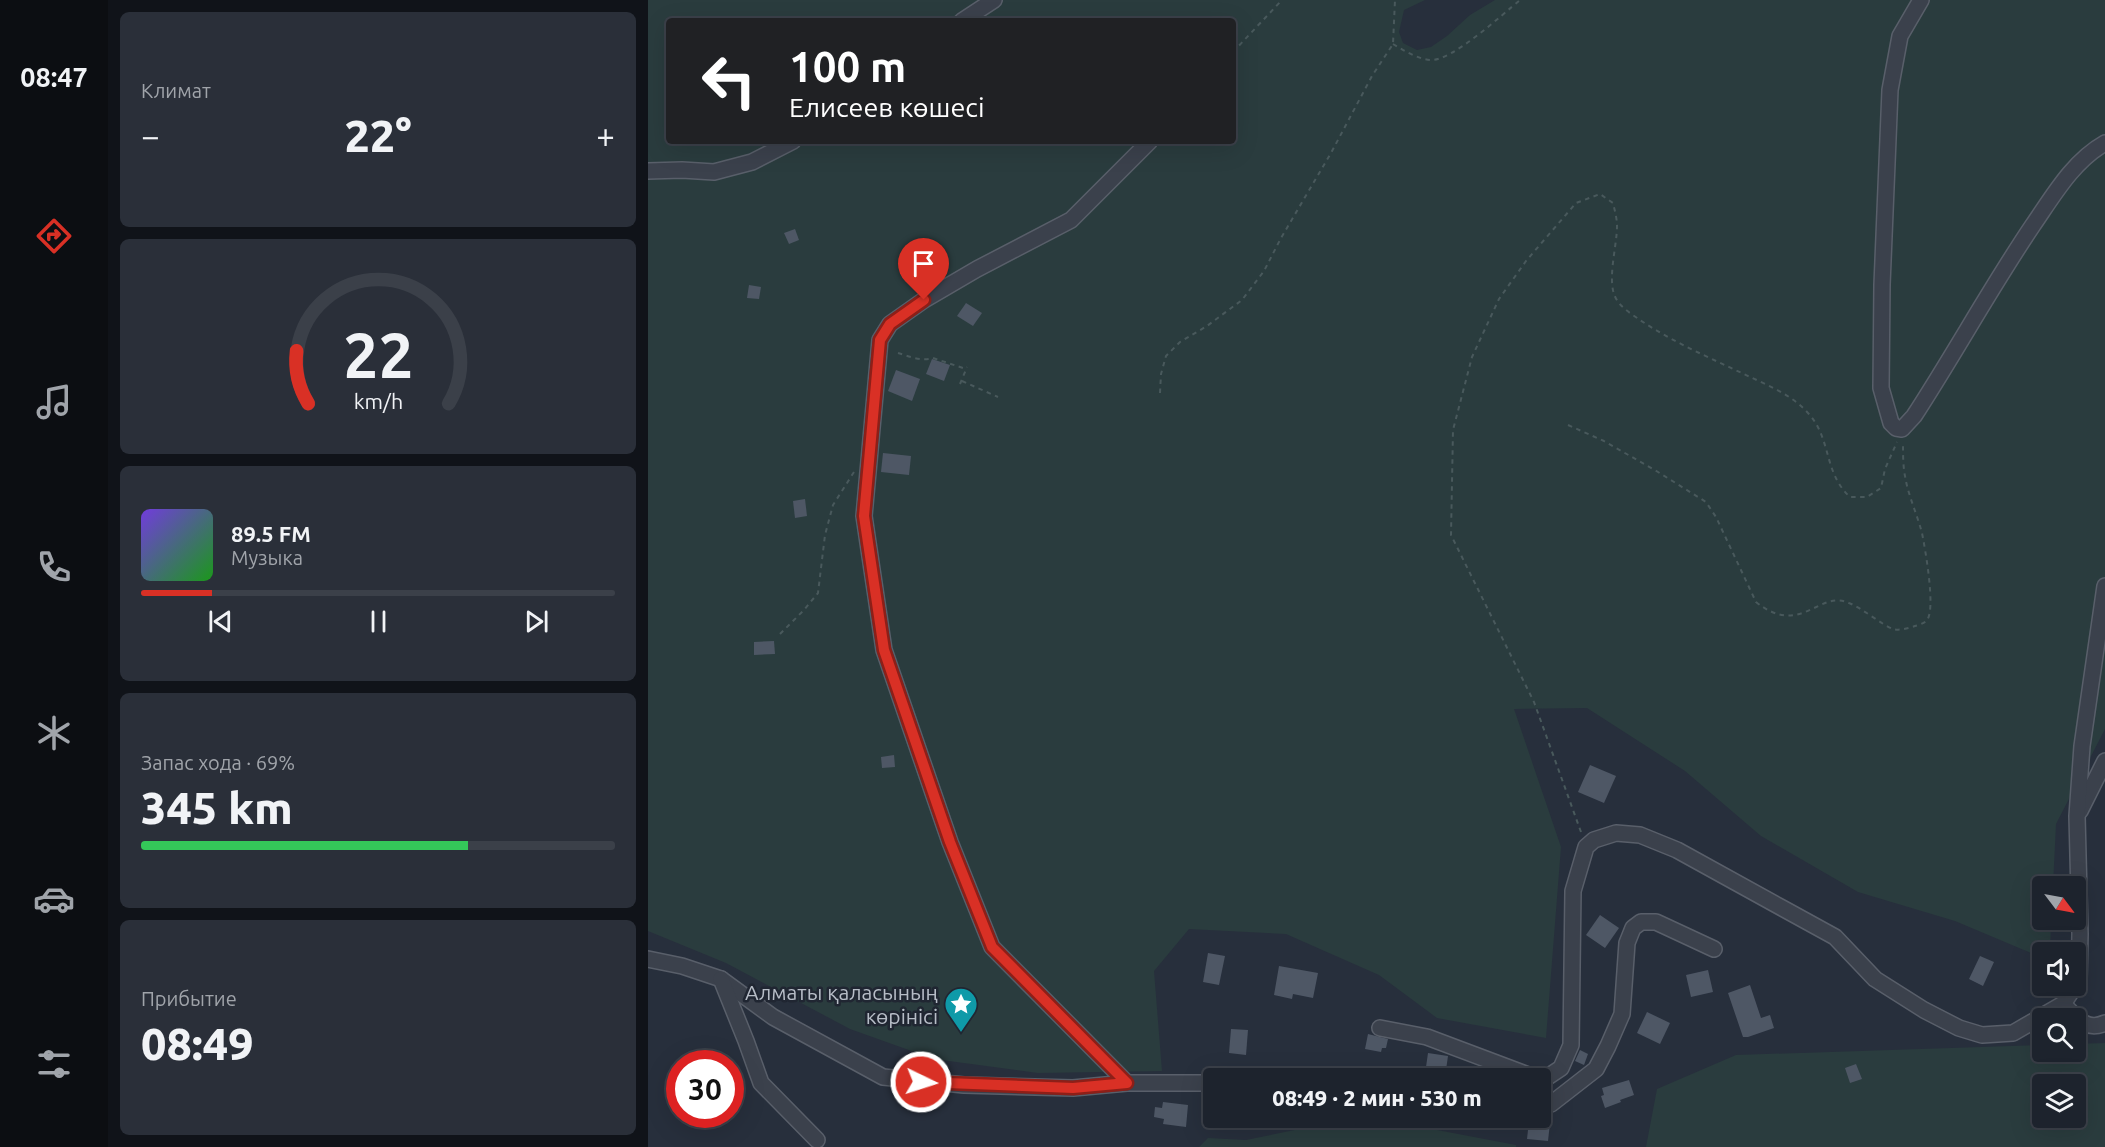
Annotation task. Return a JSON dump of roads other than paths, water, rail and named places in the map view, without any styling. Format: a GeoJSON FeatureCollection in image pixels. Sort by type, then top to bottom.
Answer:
{"type":"FeatureCollection","features":[{"type":"Feature","properties":{"kind":"street"},"geometry":{"type":"LineString","coordinates":[[967,18],[994,0]]}},
{"type":"Feature","properties":{"kind":"street"},"geometry":{"type":"LineString","coordinates":[[1921,0],[1900,36],[1890,90],[1882,285],[1881,388],[1891,423],[1896,428],[1902,429],[1914,417],[2002,271],[2060,185],[2091,150],[2105,143]]}},
{"type":"Feature","properties":{"kind":"street"},"geometry":{"type":"LineString","coordinates":[[648,171],[714,172],[752,162],[787,144]]}},
{"type":"Feature","properties":{"kind":"street"},"geometry":{"type":"LineString","coordinates":[[1127,1083],[992,947],[950,842],[884,650],[864,516],[880,340],[890,324],[924,300],[977,269],[1071,220],[1147,144]]}},
{"type":"Feature","properties":{"kind":"street"},"geometry":{"type":"LineString","coordinates":[[2080,942],[2077,816],[2082,746],[2105,586]]}},
{"type":"Feature","properties":{"kind":"street"},"geometry":{"type":"LineString","coordinates":[[2077,816],[2105,761]]}},
{"type":"Feature","properties":{"kind":"street"},"geometry":{"type":"LineString","coordinates":[[1551,1074],[1561,1068],[1571,1046],[1573,891],[1586,847],[1594,840],[1616,833],[1640,835],[1677,850],[1835,938],[1875,979],[1924,1010],[1959,1028],[1982,1035],[2013,1033],[2063,1004],[2068,996]]}},
{"type":"Feature","properties":{"kind":"street"},"geometry":{"type":"LineString","coordinates":[[1551,1104],[1596,1070],[1608,1046],[1622,1014],[1627,943],[1633,928],[1641,922],[1656,922],[1714,949]]}},
{"type":"Feature","properties":{"kind":"street"},"geometry":{"type":"LineString","coordinates":[[648,959],[682,966],[721,979],[774,1017],[883,1077],[964,1084],[1073,1088],[1127,1083],[1203,1083]]}},
{"type":"Feature","properties":{"kind":"street"},"geometry":{"type":"LineString","coordinates":[[721,979],[760,1083],[818,1140]]}},
{"type":"Feature","properties":{"kind":"street"},"geometry":{"type":"LineString","coordinates":[[2063,1004],[2086,1025],[2095,1027],[2105,1023]]}},
{"type":"Feature","properties":{"kind":"street"},"geometry":{"type":"LineString","coordinates":[[1380,1028],[1427,1037],[1507,1068]]}},
{"type":"Feature","properties":{"kind":"place","name":"Алматы қаласының көрінісі"},"geometry":{"type":"Point","coordinates":[961,1033]}}]}
